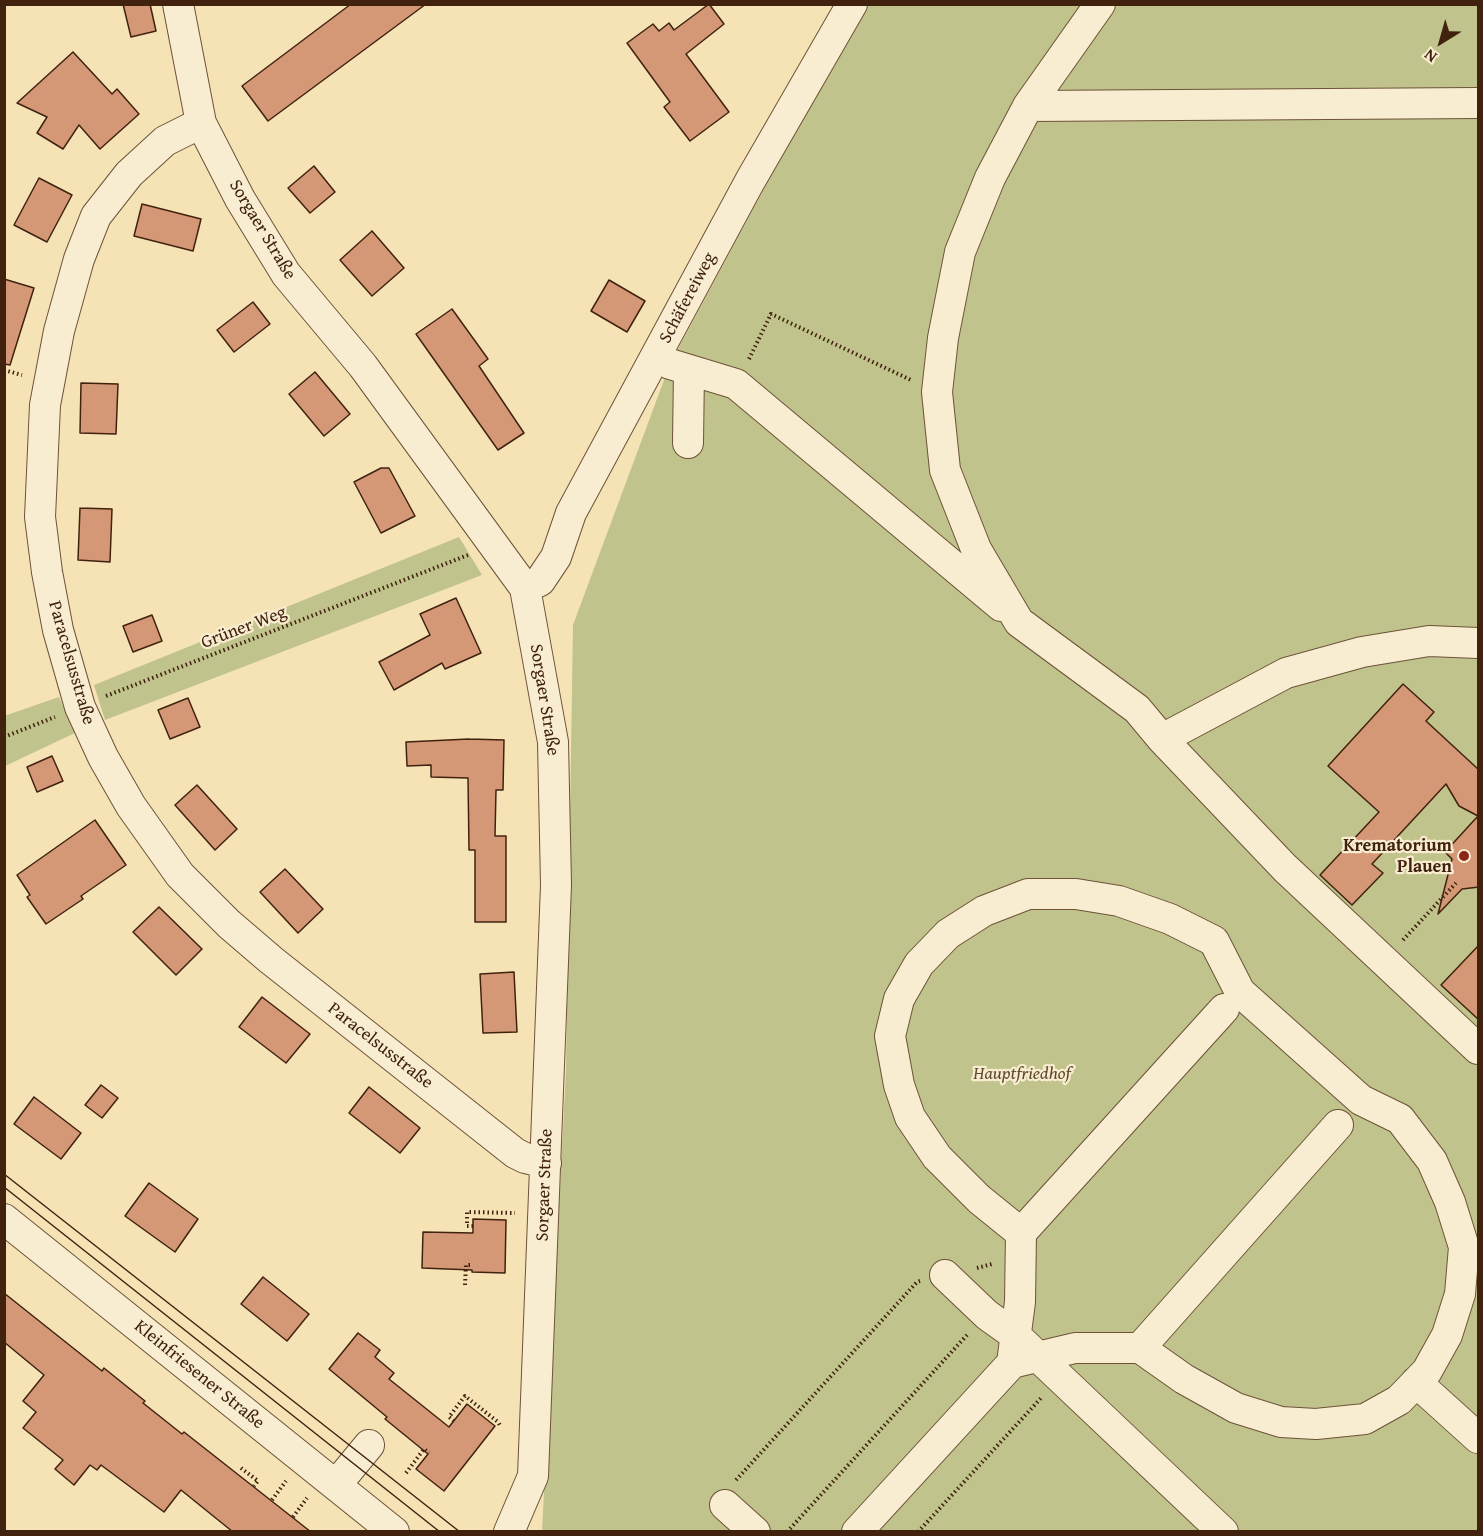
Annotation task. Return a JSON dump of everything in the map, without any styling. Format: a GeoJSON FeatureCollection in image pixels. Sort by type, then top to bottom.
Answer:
{"type":"FeatureCollection","features":[{"type":"Feature","properties":{"kind":"street","name":"Sorgaer Straße"},"geometry":{"type":"LineString","coordinates":[[178,4],[201,123],[240,199],[286,274],[363,366],[525,588],[553,742],[556,885],[533,1476],[509,1532]]}},
{"type":"Feature","properties":{"kind":"street","name":"Schäfereiweg"},"geometry":{"type":"LineString","coordinates":[[525,588],[540,581],[556,557],[571,513],[756,172],[852,4]]}},
{"type":"Feature","properties":{"kind":"street"},"geometry":{"type":"LineString","coordinates":[[1019,622],[976,549],[945,470],[937,392],[943,338],[960,252],[990,178],[1028,106],[1100,4]]}},
{"type":"Feature","properties":{"kind":"street"},"geometry":{"type":"LineString","coordinates":[[1028,106],[1479,103]]}},
{"type":"Feature","properties":{"kind":"street","name":"Paracelsusstraße"},"geometry":{"type":"LineString","coordinates":[[201,123],[165,141],[129,174],[96,216],[79,259],[58,332],[45,405],[40,517],[58,630],[80,707],[103,757],[131,806],[180,875],[229,924],[515,1153],[546,1163]]}},
{"type":"Feature","properties":{"kind":"street"},"geometry":{"type":"LineString","coordinates":[[657,356],[670,364],[736,384],[1019,622],[1137,710],[1162,740],[1285,868],[1479,1049]]}},
{"type":"Feature","properties":{"kind":"street"},"geometry":{"type":"LineString","coordinates":[[688,443],[689,370]]}},
{"type":"Feature","properties":{"kind":"street"},"geometry":{"type":"LineString","coordinates":[[1162,740],[1286,673],[1362,652],[1430,641],[1479,643]]}},
{"type":"Feature","properties":{"kind":"street"},"geometry":{"type":"LineString","coordinates":[[857,1532],[1022,1351],[1140,1348],[1184,1379],[1236,1408],[1281,1422],[1316,1424],[1365,1419],[1399,1400],[1427,1371],[1447,1335],[1460,1294],[1464,1247],[1450,1202],[1432,1161],[1400,1119],[1360,1100],[1232,1000],[1214,941],[1170,920],[1119,901],[1076,894],[1028,894],[984,911],[948,934],[919,964],[899,999],[890,1036],[898,1085],[910,1117],[937,1157],[979,1198],[1021,1233]]}},
{"type":"Feature","properties":{"kind":"street"},"geometry":{"type":"LineString","coordinates":[[1022,1351],[1021,1233],[1232,1000]]}},
{"type":"Feature","properties":{"kind":"street"},"geometry":{"type":"LineString","coordinates":[[1140,1348],[1338,1125]]}},
{"type":"Feature","properties":{"kind":"street","name":"Kleinfriesener Straße"},"geometry":{"type":"LineString","coordinates":[[4,1219],[394,1532]]}},
{"type":"Feature","properties":{"kind":"street"},"geometry":{"type":"LineString","coordinates":[[945,1275],[1022,1351],[1060,1378],[1223,1532]]}},
{"type":"Feature","properties":{"kind":"street"},"geometry":{"type":"LineString","coordinates":[[1416,1382],[1479,1438]]}},
{"type":"Feature","properties":{"kind":"street"},"geometry":{"type":"LineString","coordinates":[[336,1485],[369,1445]]}},
{"type":"Feature","properties":{"kind":"street"},"geometry":{"type":"LineString","coordinates":[[724,1505],[755,1532]]}},
{"type":"Feature","properties":{"kind":"path"},"geometry":{"type":"LineString","coordinates":[[736,384],[771,314],[919,384]]}},
{"type":"Feature","properties":{"kind":"path","name":"Grüner Weg"},"geometry":{"type":"LineString","coordinates":[[4,736],[494,545]]}},
{"type":"Feature","properties":{"kind":"path"},"geometry":{"type":"LineString","coordinates":[[1408,933],[1455,883]]}},
{"type":"Feature","properties":{"kind":"path"},"geometry":{"type":"LineString","coordinates":[[473,1226],[466,1226],[467,1212],[543,1214]]}},
{"type":"Feature","properties":{"kind":"path"},"geometry":{"type":"LineString","coordinates":[[724,1505],[730,1486],[917,1282],[992,1264],[1021,1233]]}},
{"type":"Feature","properties":{"kind":"path"},"geometry":{"type":"LineString","coordinates":[[787,1532],[987,1314],[992,1264]]}},
{"type":"Feature","properties":{"kind":"path"},"geometry":{"type":"LineString","coordinates":[[465,1284],[466,1265],[472,1265]]}},
{"type":"Feature","properties":{"kind":"path"},"geometry":{"type":"LineString","coordinates":[[918,1532],[1060,1378]]}},
{"type":"Feature","properties":{"kind":"path"},"geometry":{"type":"LineString","coordinates":[[454,1420],[449,1417],[465,1396],[498,1422],[501,1427]]}},
{"type":"Feature","properties":{"kind":"path"},"geometry":{"type":"LineString","coordinates":[[406,1473],[424,1449],[429,1453]]}},
{"type":"Feature","properties":{"kind":"path"},"geometry":{"type":"LineString","coordinates":[[241,1468],[258,1481],[254,1486]]}},
{"type":"Feature","properties":{"kind":"green space","name":"Hauptfriedhof"},"geometry":{"type":"Polygon","coordinates":[[[867,5],[1478,5],[1478,1531],[542,1532],[566,1071],[573,625],[670,364],[832,62],[867,5]]]}},
{"type":"Feature","properties":{"kind":"green space"},"geometry":{"type":"Polygon","coordinates":[[[459,537],[482,575],[105,720],[94,685],[459,537]]]}},
{"type":"Feature","properties":{"kind":"green space"},"geometry":{"type":"Polygon","coordinates":[[[59,697],[75,733],[5,766],[4,716],[59,697]]]}},
{"type":"Feature","properties":{"kind":"building"},"geometry":{"type":"Polygon","coordinates":[[[123,4],[150,4],[156,31],[131,37],[123,4]]]}},
{"type":"Feature","properties":{"kind":"building"},"geometry":{"type":"Polygon","coordinates":[[[351,4],[426,4],[268,121],[242,86],[351,4]]]}},
{"type":"Feature","properties":{"kind":"building"},"geometry":{"type":"Polygon","coordinates":[[[709,4],[724,24],[686,54],[729,112],[690,141],[664,107],[670,102],[627,43],[653,24],[659,31],[669,23],[674,30],[709,4]]]}},
{"type":"Feature","properties":{"kind":"building"},"geometry":{"type":"Polygon","coordinates":[[[73,52],[112,94],[117,89],[139,114],[100,149],[79,125],[63,149],[37,133],[47,117],[17,103],[73,52]]]}},
{"type":"Feature","properties":{"kind":"building"},"geometry":{"type":"Polygon","coordinates":[[[314,166],[335,192],[310,213],[288,188],[314,166]]]}},
{"type":"Feature","properties":{"kind":"building"},"geometry":{"type":"Polygon","coordinates":[[[39,178],[72,195],[47,242],[14,225],[39,178]]]}},
{"type":"Feature","properties":{"kind":"building"},"geometry":{"type":"Polygon","coordinates":[[[142,204],[201,219],[193,251],[134,236],[142,204]]]}},
{"type":"Feature","properties":{"kind":"building"},"geometry":{"type":"Polygon","coordinates":[[[372,231],[404,268],[372,296],[340,260],[372,231]]]}},
{"type":"Feature","properties":{"kind":"building"},"geometry":{"type":"Polygon","coordinates":[[[4,279],[34,288],[10,365],[4,364],[4,279]]]}},
{"type":"Feature","properties":{"kind":"building"},"geometry":{"type":"Polygon","coordinates":[[[609,280],[645,301],[627,332],[591,311],[609,280]]]}},
{"type":"Feature","properties":{"kind":"building"},"geometry":{"type":"Polygon","coordinates":[[[253,302],[270,324],[234,352],[217,330],[253,302]]]}},
{"type":"Feature","properties":{"kind":"building"},"geometry":{"type":"Polygon","coordinates":[[[452,309],[488,359],[479,366],[524,433],[498,450],[416,334],[452,309]]]}},
{"type":"Feature","properties":{"kind":"building"},"geometry":{"type":"Polygon","coordinates":[[[315,372],[350,414],[324,436],[289,394],[315,372]]]}},
{"type":"Feature","properties":{"kind":"building"},"geometry":{"type":"Polygon","coordinates":[[[81,383],[118,384],[116,434],[80,433],[81,383]]]}},
{"type":"Feature","properties":{"kind":"building"},"geometry":{"type":"Polygon","coordinates":[[[381,468],[389,468],[415,516],[381,533],[354,482],[381,468]]]}},
{"type":"Feature","properties":{"kind":"building"},"geometry":{"type":"Polygon","coordinates":[[[80,508],[112,509],[110,562],[78,560],[80,508]]]}},
{"type":"Feature","properties":{"kind":"building"},"geometry":{"type":"Polygon","coordinates":[[[456,598],[481,653],[445,669],[442,663],[394,690],[379,662],[430,635],[420,614],[456,598]]]}},
{"type":"Feature","properties":{"kind":"building"},"geometry":{"type":"Polygon","coordinates":[[[152,615],[162,641],[133,652],[123,626],[152,615]]]}},
{"type":"Feature","properties":{"kind":"building"},"geometry":{"type":"Polygon","coordinates":[[[1403,684],[1434,712],[1426,721],[1479,770],[1479,887],[1462,889],[1438,914],[1452,859],[1445,852],[1478,816],[1459,806],[1446,784],[1372,864],[1383,873],[1352,905],[1320,875],[1379,812],[1328,766],[1403,684]]]}},
{"type":"Feature","properties":{"kind":"building"},"geometry":{"type":"Polygon","coordinates":[[[188,698],[200,727],[170,739],[158,710],[188,698]]]}},
{"type":"Feature","properties":{"kind":"building"},"geometry":{"type":"Polygon","coordinates":[[[504,740],[503,790],[496,790],[495,836],[506,836],[506,922],[475,922],[475,850],[469,850],[468,778],[431,777],[431,765],[407,766],[406,742],[504,740]]]}},
{"type":"Feature","properties":{"kind":"building"},"geometry":{"type":"Polygon","coordinates":[[[52,756],[63,781],[37,792],[27,767],[52,756]]]}},
{"type":"Feature","properties":{"kind":"building"},"geometry":{"type":"Polygon","coordinates":[[[197,785],[237,829],[215,850],[175,805],[197,785]]]}},
{"type":"Feature","properties":{"kind":"building"},"geometry":{"type":"Polygon","coordinates":[[[95,820],[126,865],[81,896],[83,899],[46,924],[27,897],[30,895],[17,875],[95,820]]]}},
{"type":"Feature","properties":{"kind":"building"},"geometry":{"type":"Polygon","coordinates":[[[285,869],[323,909],[298,933],[260,892],[285,869]]]}},
{"type":"Feature","properties":{"kind":"building"},"geometry":{"type":"Polygon","coordinates":[[[159,907],[202,949],[176,975],[133,932],[159,907]]]}},
{"type":"Feature","properties":{"kind":"building"},"geometry":{"type":"Polygon","coordinates":[[[1479,945],[1479,1020],[1441,985],[1479,945]]]}},
{"type":"Feature","properties":{"kind":"building"},"geometry":{"type":"Polygon","coordinates":[[[514,972],[517,1032],[483,1033],[480,974],[514,972]]]}},
{"type":"Feature","properties":{"kind":"building"},"geometry":{"type":"Polygon","coordinates":[[[262,997],[310,1034],[286,1063],[239,1027],[262,997]]]}},
{"type":"Feature","properties":{"kind":"building"},"geometry":{"type":"Polygon","coordinates":[[[101,1085],[118,1098],[102,1118],[85,1105],[101,1085]]]}},
{"type":"Feature","properties":{"kind":"building"},"geometry":{"type":"Polygon","coordinates":[[[369,1087],[420,1128],[400,1153],[349,1113],[369,1087]]]}},
{"type":"Feature","properties":{"kind":"building"},"geometry":{"type":"Polygon","coordinates":[[[34,1097],[81,1133],[61,1159],[14,1124],[34,1097]]]}},
{"type":"Feature","properties":{"kind":"building"},"geometry":{"type":"Polygon","coordinates":[[[149,1183],[198,1219],[175,1252],[125,1216],[149,1183]]]}},
{"type":"Feature","properties":{"kind":"building"},"geometry":{"type":"Polygon","coordinates":[[[473,1219],[506,1220],[505,1273],[422,1268],[423,1232],[473,1233],[473,1219]]]}},
{"type":"Feature","properties":{"kind":"building"},"geometry":{"type":"Polygon","coordinates":[[[263,1277],[309,1314],[287,1341],[241,1304],[263,1277]]]}},
{"type":"Feature","properties":{"kind":"building"},"geometry":{"type":"Polygon","coordinates":[[[4,1293],[102,1371],[104,1368],[182,1434],[184,1432],[311,1532],[233,1532],[181,1490],[164,1512],[101,1465],[97,1470],[90,1465],[74,1485],[55,1469],[63,1460],[23,1428],[36,1412],[23,1401],[44,1375],[4,1342],[4,1293]]]}},
{"type":"Feature","properties":{"kind":"building"},"geometry":{"type":"Polygon","coordinates":[[[358,1333],[380,1350],[375,1357],[394,1373],[389,1379],[449,1427],[467,1404],[495,1426],[444,1491],[416,1469],[428,1454],[329,1369],[358,1333]]]}},
{"type":"Feature","properties":{"kind":"tram line"},"geometry":{"type":"LineString","coordinates":[[4,1174],[460,1532]]}},
{"type":"Feature","properties":{"kind":"tram line"},"geometry":{"type":"LineString","coordinates":[[4,1187],[440,1532]]}},
{"type":"Feature","properties":{"kind":"place","name":"Krematorium Plauen"},"geometry":{"type":"Point","coordinates":[1464,856]}}]}
